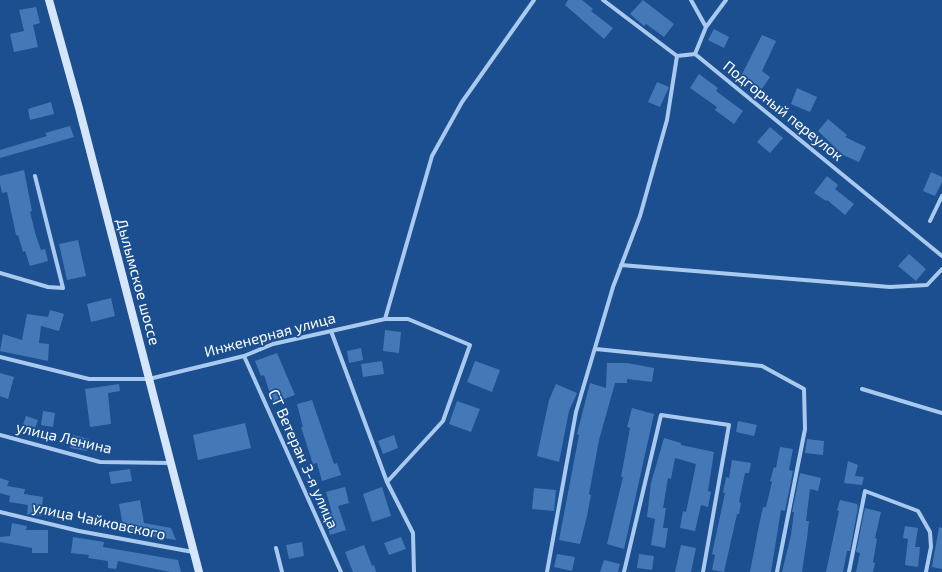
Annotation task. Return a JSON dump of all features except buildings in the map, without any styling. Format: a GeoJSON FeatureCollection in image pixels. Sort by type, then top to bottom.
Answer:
{"type":"FeatureCollection","features":[{"type":"Feature","properties":{"kind":"main road","name":"Дылымское шоссе"},"geometry":{"type":"LineString","coordinates":[[48,0],[79,108],[199,572]]}},
{"type":"Feature","properties":{"kind":"street"},"geometry":{"type":"LineString","coordinates":[[387,482],[443,421],[470,345],[408,319],[385,319],[432,156],[462,102],[534,0]]}},
{"type":"Feature","properties":{"kind":"street"},"geometry":{"type":"LineString","coordinates":[[603,0],[677,56],[694,54],[706,27],[726,0]]}},
{"type":"Feature","properties":{"kind":"street"},"geometry":{"type":"LineString","coordinates":[[691,0],[706,27]]}},
{"type":"Feature","properties":{"kind":"street","name":"Подгорный переулок"},"geometry":{"type":"LineString","coordinates":[[694,54],[942,256]]}},
{"type":"Feature","properties":{"kind":"street"},"geometry":{"type":"LineString","coordinates":[[547,572],[576,412],[596,349],[612,287],[640,216],[667,120],[677,56]]}},
{"type":"Feature","properties":{"kind":"street"},"geometry":{"type":"LineString","coordinates":[[0,273],[48,287],[63,288],[35,176]]}},
{"type":"Feature","properties":{"kind":"street"},"geometry":{"type":"LineString","coordinates":[[930,221],[942,196]]}},
{"type":"Feature","properties":{"kind":"street"},"geometry":{"type":"LineString","coordinates":[[621,265],[890,287],[927,286],[942,269]]}},
{"type":"Feature","properties":{"kind":"street","name":"Инженерная улица"},"geometry":{"type":"LineString","coordinates":[[0,357],[89,379],[149,379],[244,356],[272,344],[385,319]]}},
{"type":"Feature","properties":{"kind":"street"},"geometry":{"type":"LineString","coordinates":[[331,331],[387,482],[413,533],[414,572]]}},
{"type":"Feature","properties":{"kind":"street"},"geometry":{"type":"LineString","coordinates":[[596,349],[762,366],[804,389],[805,429],[777,572]]}},
{"type":"Feature","properties":{"kind":"street","name":"СТ Ветеран 3-я улица"},"geometry":{"type":"LineString","coordinates":[[244,356],[341,572]]}},
{"type":"Feature","properties":{"kind":"street"},"geometry":{"type":"LineString","coordinates":[[862,389],[942,413]]}},
{"type":"Feature","properties":{"kind":"street"},"geometry":{"type":"LineString","coordinates":[[624,572],[661,415],[729,425],[703,572]]}},
{"type":"Feature","properties":{"kind":"street","name":"улица Ленина"},"geometry":{"type":"LineString","coordinates":[[0,435],[100,462],[170,463]]}},
{"type":"Feature","properties":{"kind":"street"},"geometry":{"type":"LineString","coordinates":[[850,572],[865,491],[918,511],[930,532],[931,547],[926,572]]}},
{"type":"Feature","properties":{"kind":"street","name":"улица Чайковского"},"geometry":{"type":"LineString","coordinates":[[0,512],[79,531],[194,552]]}},
{"type":"Feature","properties":{"kind":"street"},"geometry":{"type":"LineString","coordinates":[[276,548],[282,572]]}}]}
